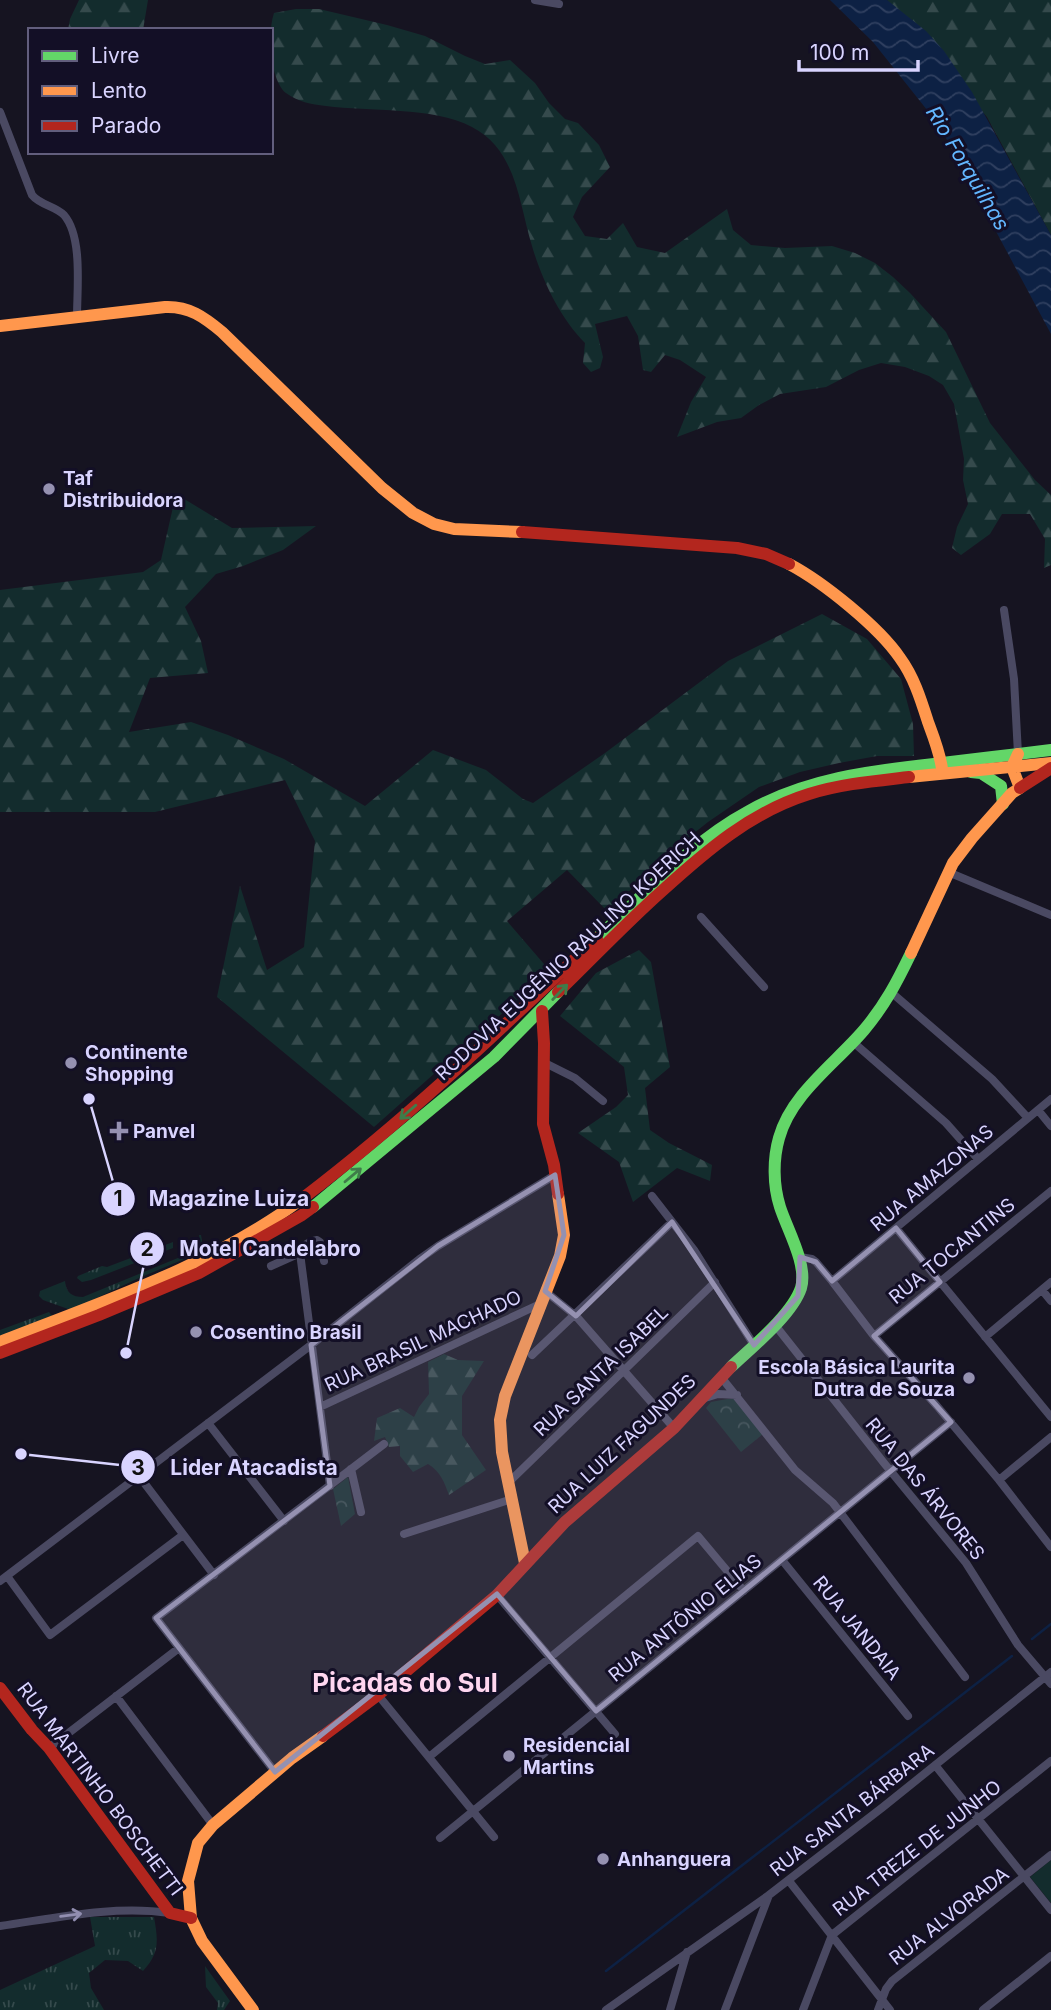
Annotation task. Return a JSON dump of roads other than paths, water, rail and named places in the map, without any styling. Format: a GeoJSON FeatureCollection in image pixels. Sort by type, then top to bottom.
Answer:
{"type":"FeatureCollection","features":[{"type":"Feature","properties":{"kind":"main road"},"geometry":{"type":"LineString","coordinates":[[0,326],[176,306],[193,310],[222,332],[382,488],[411,512],[433,524],[459,529],[603,537],[751,550],[789,564],[836,597],[880,634],[901,656],[915,683],[942,768]]}},
{"type":"Feature","properties":{"kind":"main road","name":"RODOVIA EUGÊNIO RAULINO KOERICH"},"geometry":{"type":"LineString","coordinates":[[0,1353],[199,1273],[302,1215],[494,1057],[628,922],[698,858],[739,827],[778,806],[828,789],[1051,750]]}},
{"type":"Feature","properties":{"kind":"main road"},"geometry":{"type":"LineString","coordinates":[[1011,789],[999,774],[1018,754]]}},
{"type":"Feature","properties":{"kind":"main road"},"geometry":{"type":"LineString","coordinates":[[1011,789],[1051,766]]}},
{"type":"Feature","properties":{"kind":"main road","name":"RODOVIA EUGÊNIO RAULINO KOERICH"},"geometry":{"type":"LineString","coordinates":[[0,1342],[147,1284],[209,1256],[313,1192],[485,1045],[673,867],[730,822],[767,801],[824,780],[869,771],[942,768],[963,771],[1051,766]]}},
{"type":"Feature","properties":{"kind":"main road"},"geometry":{"type":"LineString","coordinates":[[1007,767],[1018,779],[1011,789]]}},
{"type":"Feature","properties":{"kind":"main road"},"geometry":{"type":"LineString","coordinates":[[963,771],[981,774],[1011,789]]}},
{"type":"Feature","properties":{"kind":"main road","name":"RUA LUIZ FAGUNDES"},"geometry":{"type":"LineString","coordinates":[[253,2010],[202,1941],[191,1918],[188,1881],[198,1843],[213,1825],[275,1772],[378,1695],[497,1595],[565,1522],[674,1428],[775,1325],[798,1296],[803,1279],[800,1257],[777,1193],[775,1168],[779,1138],[786,1120],[797,1102],[853,1042],[892,993],[948,872],[965,846],[1003,804],[1011,789]]}},
{"type":"Feature","properties":{"kind":"main road"},"geometry":{"type":"LineString","coordinates":[[525,1563],[500,1437],[501,1413],[509,1385],[560,1256],[564,1235],[555,1175],[543,1124],[542,1011]]}},
{"type":"Feature","properties":{"kind":"main road","name":"RUA MARTINHO BOSCHETTI"},"geometry":{"type":"LineString","coordinates":[[0,1688],[32,1730],[50,1748],[170,1913]]}},
{"type":"Feature","properties":{"kind":"main road"},"geometry":{"type":"LineString","coordinates":[[170,1913],[191,1918]]}},
{"type":"Feature","properties":{"kind":"street"},"geometry":{"type":"LineString","coordinates":[[535,0],[559,4]]}},
{"type":"Feature","properties":{"kind":"street"},"geometry":{"type":"LineString","coordinates":[[0,112],[2,126],[32,195],[61,212],[73,232],[76,249],[77,317]]}},
{"type":"Feature","properties":{"kind":"street"},"geometry":{"type":"LineString","coordinates":[[1004,610],[1014,680],[1018,754]]}},
{"type":"Feature","properties":{"kind":"street"},"geometry":{"type":"LineString","coordinates":[[948,872],[1051,915]]}},
{"type":"Feature","properties":{"kind":"street"},"geometry":{"type":"LineString","coordinates":[[701,916],[764,987]]}},
{"type":"Feature","properties":{"kind":"street"},"geometry":{"type":"LineString","coordinates":[[892,993],[992,1079],[1028,1118]]}},
{"type":"Feature","properties":{"kind":"street"},"geometry":{"type":"LineString","coordinates":[[853,1042],[946,1123],[978,1159]]}},
{"type":"Feature","properties":{"kind":"street"},"geometry":{"type":"LineString","coordinates":[[543,1062],[576,1078],[603,1101]]}},
{"type":"Feature","properties":{"kind":"street","name":"RUA AMAZONAS"},"geometry":{"type":"LineString","coordinates":[[832,1281],[1051,1099]]}},
{"type":"Feature","properties":{"kind":"street"},"geometry":{"type":"LineString","coordinates":[[1038,1110],[1051,1126]]}},
{"type":"Feature","properties":{"kind":"street"},"geometry":{"type":"LineString","coordinates":[[183,1535],[50,1634],[3,1579],[438,1246],[555,1175]]}},
{"type":"Feature","properties":{"kind":"street","name":"RUA TOCANTINS"},"geometry":{"type":"LineString","coordinates":[[874,1336],[1051,1191]]}},
{"type":"Feature","properties":{"kind":"street"},"geometry":{"type":"LineString","coordinates":[[652,1196],[715,1282],[754,1345]]}},
{"type":"Feature","properties":{"kind":"street"},"geometry":{"type":"LineString","coordinates":[[532,1355],[672,1222]]}},
{"type":"Feature","properties":{"kind":"street"},"geometry":{"type":"LineString","coordinates":[[896,1228],[1051,1417]]}},
{"type":"Feature","properties":{"kind":"street"},"geometry":{"type":"LineString","coordinates":[[271,1266],[300,1253],[307,1243],[317,1240],[320,1242],[324,1261]]}},
{"type":"Feature","properties":{"kind":"street"},"geometry":{"type":"LineString","coordinates":[[300,1253],[330,1486]]}},
{"type":"Feature","properties":{"kind":"street"},"geometry":{"type":"LineString","coordinates":[[800,1257],[816,1262],[874,1336],[999,1480],[1051,1547]]}},
{"type":"Feature","properties":{"kind":"street","name":"RUA SANTA ISABEL"},"geometry":{"type":"LineString","coordinates":[[509,1482],[715,1282]]}},
{"type":"Feature","properties":{"kind":"street"},"geometry":{"type":"LineString","coordinates":[[985,1337],[1051,1283]]}},
{"type":"Feature","properties":{"kind":"street"},"geometry":{"type":"LineString","coordinates":[[1042,1290],[1051,1301]]}},
{"type":"Feature","properties":{"kind":"street"},"geometry":{"type":"LineString","coordinates":[[545,1291],[576,1315],[674,1428]]}},
{"type":"Feature","properties":{"kind":"street","name":"RUA BRASIL MACHADO"},"geometry":{"type":"LineString","coordinates":[[320,1407],[540,1304]]}},
{"type":"Feature","properties":{"kind":"street","name":"RUA DAS ÁRVORES"},"geometry":{"type":"LineString","coordinates":[[775,1325],[966,1563],[1018,1645],[1049,1677]]}},
{"type":"Feature","properties":{"kind":"street"},"geometry":{"type":"LineString","coordinates":[[722,1377],[794,1470],[832,1503],[965,1677]]}},
{"type":"Feature","properties":{"kind":"street"},"geometry":{"type":"LineString","coordinates":[[702,1399],[718,1394],[737,1395]]}},
{"type":"Feature","properties":{"kind":"street","name":"RUA ANTÔNIO ELIAS"},"geometry":{"type":"LineString","coordinates":[[440,1838],[951,1422]]}},
{"type":"Feature","properties":{"kind":"street"},"geometry":{"type":"LineString","coordinates":[[208,1423],[284,1521]]}},
{"type":"Feature","properties":{"kind":"street"},"geometry":{"type":"LineString","coordinates":[[999,1480],[1051,1437]]}},
{"type":"Feature","properties":{"kind":"street"},"geometry":{"type":"LineString","coordinates":[[275,1772],[156,1618],[384,1444]]}},
{"type":"Feature","properties":{"kind":"street"},"geometry":{"type":"LineString","coordinates":[[351,1469],[361,1512]]}},
{"type":"Feature","properties":{"kind":"street"},"geometry":{"type":"LineString","coordinates":[[139,1476],[214,1575]]}},
{"type":"Feature","properties":{"kind":"street"},"geometry":{"type":"LineString","coordinates":[[404,1534],[512,1499]]}},
{"type":"Feature","properties":{"kind":"street"},"geometry":{"type":"LineString","coordinates":[[429,1757],[698,1536],[744,1591]]}},
{"type":"Feature","properties":{"kind":"street","name":"RUA JANDAIA"},"geometry":{"type":"LineString","coordinates":[[782,1560],[908,1716]]}},
{"type":"Feature","properties":{"kind":"street"},"geometry":{"type":"LineString","coordinates":[[497,1595],[615,1734]]}},
{"type":"Feature","properties":{"kind":"street"},"geometry":{"type":"LineString","coordinates":[[50,1748],[179,1648]]}},
{"type":"Feature","properties":{"kind":"street","name":"RUA SANTA BÁRBARA"},"geometry":{"type":"LineString","coordinates":[[725,2010],[769,1895],[1049,1677]]}},
{"type":"Feature","properties":{"kind":"street"},"geometry":{"type":"LineString","coordinates":[[378,1695],[494,1837]]}},
{"type":"Feature","properties":{"kind":"street"},"geometry":{"type":"LineString","coordinates":[[116,1696],[213,1825]]}},
{"type":"Feature","properties":{"kind":"street","name":"RUA TREZE DE JUNHO"},"geometry":{"type":"LineString","coordinates":[[803,2010],[832,1935],[1051,1761]]}},
{"type":"Feature","properties":{"kind":"street"},"geometry":{"type":"LineString","coordinates":[[935,1765],[1051,1910]]}},
{"type":"Feature","properties":{"kind":"street","name":"RUA ALVORADA"},"geometry":{"type":"LineString","coordinates":[[878,2010],[892,1980],[1051,1855]]}},
{"type":"Feature","properties":{"kind":"street"},"geometry":{"type":"LineString","coordinates":[[789,1881],[890,2010]]}},
{"type":"Feature","properties":{"kind":"street"},"geometry":{"type":"LineString","coordinates":[[606,2010],[769,1895]]}},
{"type":"Feature","properties":{"kind":"street"},"geometry":{"type":"LineString","coordinates":[[0,1926],[105,1911],[170,1913]]}},
{"type":"Feature","properties":{"kind":"street"},"geometry":{"type":"LineString","coordinates":[[670,2010],[687,1952]]}},
{"type":"Feature","properties":{"kind":"street"},"geometry":{"type":"LineString","coordinates":[[983,2010],[1051,1956]]}},
{"type":"Feature","properties":{"kind":"street"},"geometry":{"type":"LineString","coordinates":[[618,2010],[621,1999]]}},
{"type":"Feature","properties":{"kind":"water","name":"Rio Forquilhas"},"geometry":{"type":"Polygon","coordinates":[[[830,0],[887,0],[926,31],[944,51],[972,92],[1051,235],[1051,334],[939,125],[873,42],[830,0]]]}},
{"type":"Feature","properties":{"kind":"waterway"},"geometry":{"type":"LineString","coordinates":[[1032,1639],[1051,1624]]}},
{"type":"Feature","properties":{"kind":"waterway"},"geometry":{"type":"LineString","coordinates":[[606,1971],[1012,1656]]}},
{"type":"Feature","properties":{"kind":"place","name":"Taf Distribuidora"},"geometry":{"type":"Point","coordinates":[49,489]}},
{"type":"Feature","properties":{"kind":"place","name":"Continente Shopping"},"geometry":{"type":"Point","coordinates":[71,1063]}},
{"type":"Feature","properties":{"kind":"place","name":"Magazine Luiza"},"geometry":{"type":"Point","coordinates":[89,1099]}},
{"type":"Feature","properties":{"kind":"place","name":"Panvel"},"geometry":{"type":"Point","coordinates":[119,1131]}},
{"type":"Feature","properties":{"kind":"place","name":"Cosentino Brasil"},"geometry":{"type":"Point","coordinates":[196,1332]}},
{"type":"Feature","properties":{"kind":"place","name":"Motel Candelabro"},"geometry":{"type":"Point","coordinates":[126,1353]}},
{"type":"Feature","properties":{"kind":"place","name":"Escola Básica Laurita Dutra de Souza"},"geometry":{"type":"Point","coordinates":[969,1378]}},
{"type":"Feature","properties":{"kind":"place","name":"Lider Atacadista"},"geometry":{"type":"Point","coordinates":[21,1454]}},
{"type":"Feature","properties":{"kind":"place","name":"Residencial Martins"},"geometry":{"type":"Point","coordinates":[509,1756]}},
{"type":"Feature","properties":{"kind":"place","name":"Anhanguera"},"geometry":{"type":"Point","coordinates":[603,1859]}},
{"type":"Feature","properties":{"kind":"district","name":"Picadas do Sul"},"geometry":{"type":"Point","coordinates":[405,1682]}}]}
